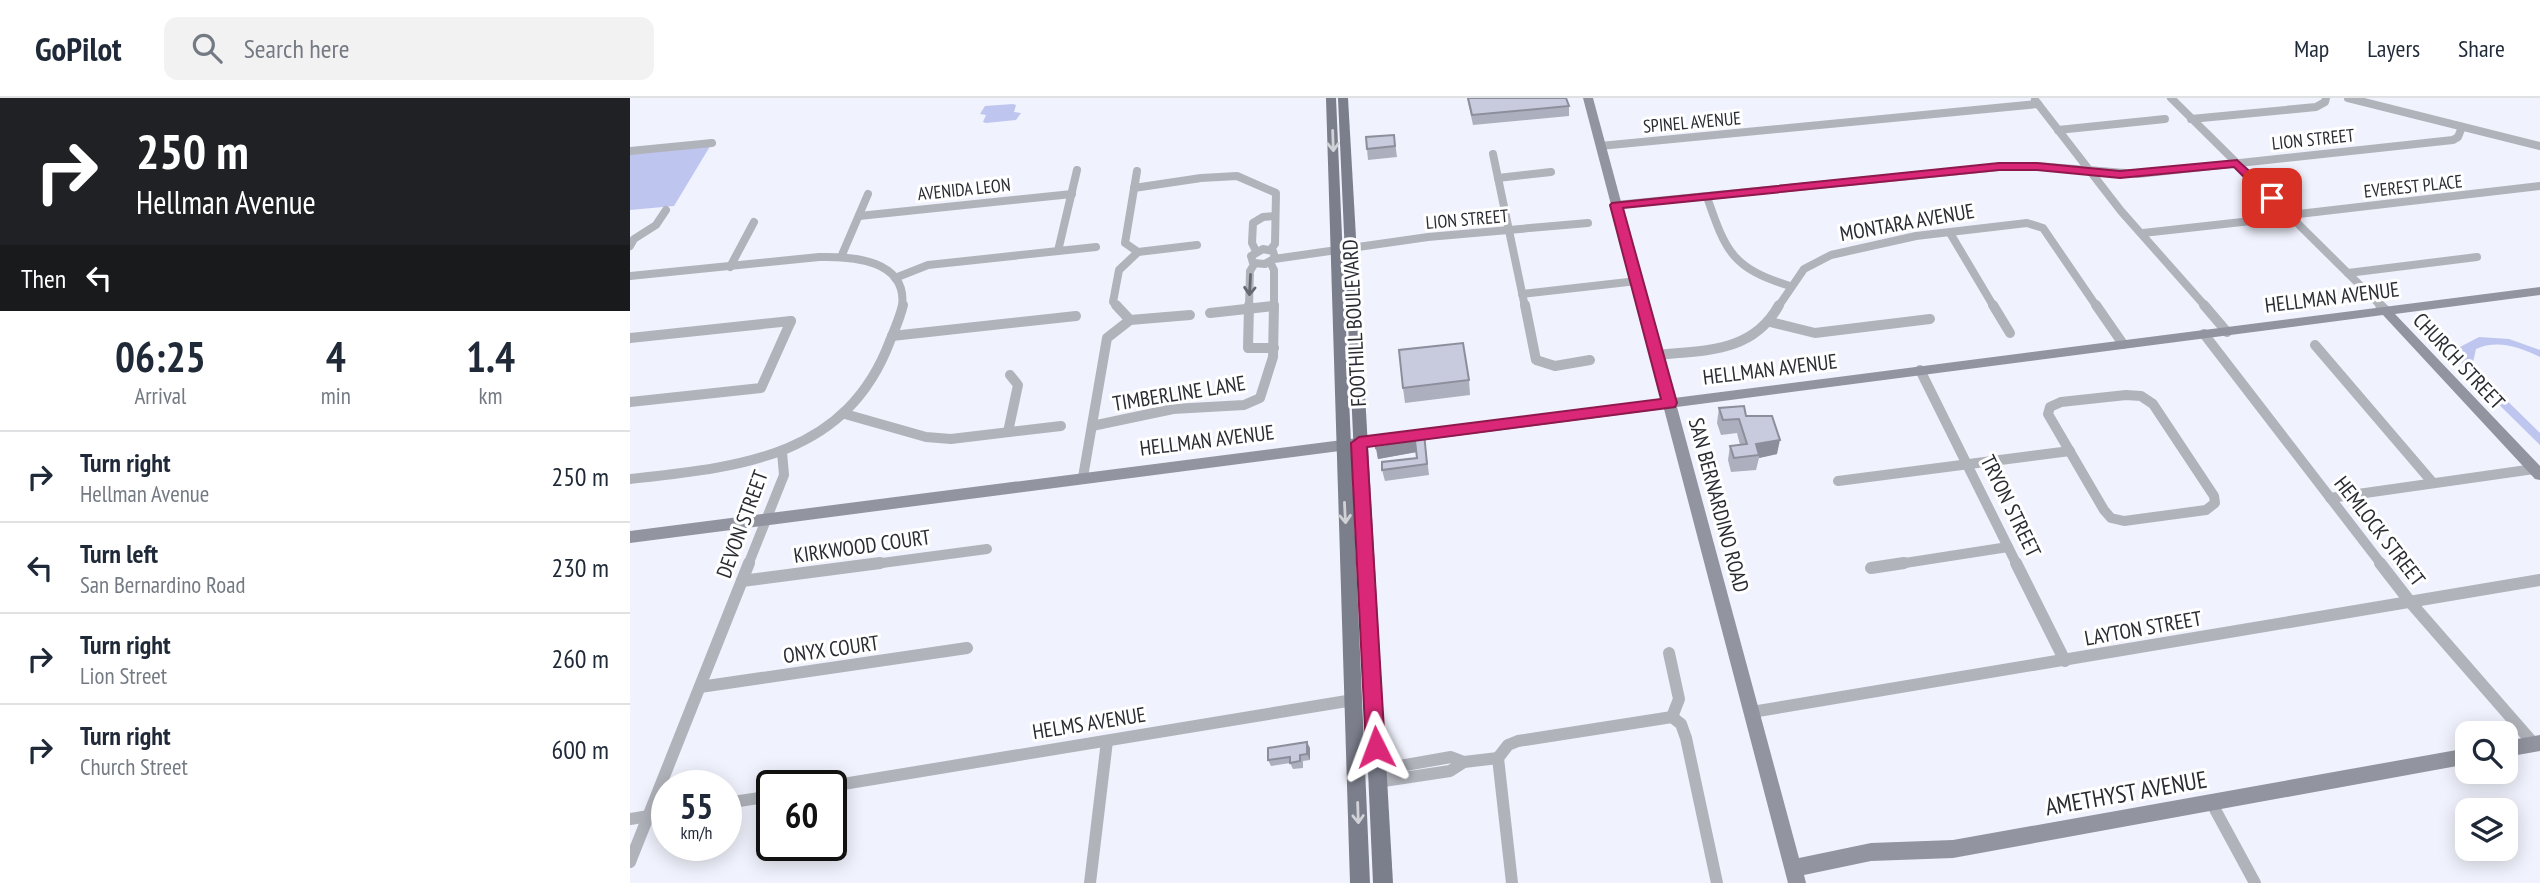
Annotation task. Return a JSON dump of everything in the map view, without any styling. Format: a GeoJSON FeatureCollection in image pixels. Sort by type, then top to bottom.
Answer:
{"type":"FeatureCollection","features":[{"type":"Feature","properties":{"kind":"main road","name":"FOOTHILL BOULEVARD"},"geometry":{"type":"LineString","coordinates":[[1331,98],[1351,444],[1383,883]]}},
{"type":"Feature","properties":{"kind":"main road","name":"FOOTHILL BOULEVARD"},"geometry":{"type":"LineString","coordinates":[[1341,248],[1343,98]]}},
{"type":"Feature","properties":{"kind":"main road","name":"FOOTHILL BOULEVARD"},"geometry":{"type":"LineString","coordinates":[[1351,444],[1353,700],[1360,883]]}},
{"type":"Feature","properties":{"kind":"street","name":"SAN BERNARDINO ROAD"},"geometry":{"type":"LineString","coordinates":[[1589,98],[1795,876]]}},
{"type":"Feature","properties":{"kind":"street","name":"CHURCH STREET"},"geometry":{"type":"LineString","coordinates":[[2171,98],[2348,273],[2537,472]]}},
{"type":"Feature","properties":{"kind":"street"},"geometry":{"type":"LineString","coordinates":[[2192,119],[2316,107],[2325,102],[2326,98]]}},
{"type":"Feature","properties":{"kind":"street"},"geometry":{"type":"LineString","coordinates":[[2348,98],[2540,146]]}},
{"type":"Feature","properties":{"kind":"street"},"geometry":{"type":"LineString","coordinates":[[2035,101],[2121,211],[2227,332]]}},
{"type":"Feature","properties":{"kind":"street","name":"SPINEL AVENUE"},"geometry":{"type":"LineString","coordinates":[[1601,146],[2035,101]]}},
{"type":"Feature","properties":{"kind":"street"},"geometry":{"type":"LineString","coordinates":[[2059,130],[2165,119]]}},
{"type":"Feature","properties":{"kind":"street","name":"LION STREET"},"geometry":{"type":"LineString","coordinates":[[1616,205],[1999,167],[2037,166],[2138,174],[2454,140],[2462,127]]}},
{"type":"Feature","properties":{"kind":"street"},"geometry":{"type":"LineString","coordinates":[[630,151],[712,144]]}},
{"type":"Feature","properties":{"kind":"street"},"geometry":{"type":"LineString","coordinates":[[1493,154],[1536,360],[1542,366],[1590,360]]}},
{"type":"Feature","properties":{"kind":"street"},"geometry":{"type":"LineString","coordinates":[[1058,251],[1077,170]]}},
{"type":"Feature","properties":{"kind":"street"},"geometry":{"type":"LineString","coordinates":[[1137,171],[1125,243],[1138,252]]}},
{"type":"Feature","properties":{"kind":"street"},"geometry":{"type":"LineString","coordinates":[[1498,178],[1551,172]]}},
{"type":"Feature","properties":{"kind":"street","name":"TIMBERLINE LANE"},"geometry":{"type":"LineString","coordinates":[[1092,426],[1173,409],[1244,405],[1258,400],[1272,364],[1272,256],[1275,244],[1276,193],[1237,176],[1201,178],[1134,188]]}},
{"type":"Feature","properties":{"kind":"street","name":"EVEREST PLACE"},"geometry":{"type":"LineString","coordinates":[[2290,215],[2540,186]]}},
{"type":"Feature","properties":{"kind":"street"},"geometry":{"type":"LineString","coordinates":[[841,257],[868,194]]}},
{"type":"Feature","properties":{"kind":"street","name":"AVENIDA LEON"},"geometry":{"type":"LineString","coordinates":[[859,216],[1072,194]]}},
{"type":"Feature","properties":{"kind":"street"},"geometry":{"type":"LineString","coordinates":[[1707,197],[1725,246],[1735,262],[1760,278],[1790,286]]}},
{"type":"Feature","properties":{"kind":"street"},"geometry":{"type":"LineString","coordinates":[[631,241],[656,225],[666,210]]}},
{"type":"Feature","properties":{"kind":"street"},"geometry":{"type":"LineString","coordinates":[[1272,256],[1256,251],[1252,243],[1253,223],[1263,217],[1275,216]]}},
{"type":"Feature","properties":{"kind":"street"},"geometry":{"type":"LineString","coordinates":[[2143,233],[2260,220]]}},
{"type":"Feature","properties":{"kind":"street"},"geometry":{"type":"LineString","coordinates":[[730,267],[754,222]]}},
{"type":"Feature","properties":{"kind":"street","name":"LION STREET"},"geometry":{"type":"LineString","coordinates":[[1341,248],[1428,237],[1588,223]]}},
{"type":"Feature","properties":{"kind":"street","name":"MONTARA AVENUE"},"geometry":{"type":"LineString","coordinates":[[1657,355],[1737,344],[1751,338],[1770,322],[1790,286],[1804,269],[1831,255],[1916,236],[2027,223],[2043,228],[2123,344]]}},
{"type":"Feature","properties":{"kind":"street"},"geometry":{"type":"LineString","coordinates":[[1950,233],[2010,333]]}},
{"type":"Feature","properties":{"kind":"street"},"geometry":{"type":"LineString","coordinates":[[1130,320],[1113,302],[1119,270],[1138,252],[1197,246]]}},
{"type":"Feature","properties":{"kind":"street"},"geometry":{"type":"LineString","coordinates":[[630,276],[841,257],[859,258],[877,264],[895,278],[928,265],[1096,247]]}},
{"type":"Feature","properties":{"kind":"street"},"geometry":{"type":"LineString","coordinates":[[1255,263],[1272,256],[1341,248]]}},
{"type":"Feature","properties":{"kind":"street","name":"TIMBERLINE LANE"},"geometry":{"type":"LineString","coordinates":[[1256,251],[1250,258],[1255,263],[1250,271],[1248,348],[1274,348]]}},
{"type":"Feature","properties":{"kind":"street"},"geometry":{"type":"LineString","coordinates":[[2348,273],[2477,257]]}},
{"type":"Feature","properties":{"kind":"street","name":"DEVON STREET"},"geometry":{"type":"LineString","coordinates":[[630,862],[784,475],[782,452],[845,414],[871,384],[903,303],[903,294],[895,278]]}},
{"type":"Feature","properties":{"kind":"street"},"geometry":{"type":"LineString","coordinates":[[1522,294],[1637,281]]}},
{"type":"Feature","properties":{"kind":"street","name":"HELLMAN AVENUE"},"geometry":{"type":"LineString","coordinates":[[630,537],[2540,291]]}},
{"type":"Feature","properties":{"kind":"street"},"geometry":{"type":"LineString","coordinates":[[1210,313],[1273,306]]}},
{"type":"Feature","properties":{"kind":"street"},"geometry":{"type":"LineString","coordinates":[[1083,477],[1107,338],[1130,320],[1190,315]]}},
{"type":"Feature","properties":{"kind":"street"},"geometry":{"type":"LineString","coordinates":[[892,336],[1076,316]]}},
{"type":"Feature","properties":{"kind":"street"},"geometry":{"type":"LineString","coordinates":[[1770,322],[1815,333],[1930,319]]}},
{"type":"Feature","properties":{"kind":"street"},"geometry":{"type":"LineString","coordinates":[[630,338],[791,321],[761,388],[630,402]]}},
{"type":"Feature","properties":{"kind":"street","name":"HEMLOCK STREET"},"geometry":{"type":"LineString","coordinates":[[2204,334],[2411,603],[2537,744]]}},
{"type":"Feature","properties":{"kind":"street"},"geometry":{"type":"LineString","coordinates":[[2315,345],[2432,483]]}},
{"type":"Feature","properties":{"kind":"street","name":"TRYON STREET"},"geometry":{"type":"LineString","coordinates":[[1920,370],[2065,661]]}},
{"type":"Feature","properties":{"kind":"street"},"geometry":{"type":"LineString","coordinates":[[1008,432],[1018,385],[1010,375]]}},
{"type":"Feature","properties":{"kind":"street"},"geometry":{"type":"LineString","coordinates":[[2126,395],[2141,396],[2153,404],[2214,496],[2215,503],[2206,510],[2124,521],[2111,518],[2070,451],[2048,414],[2050,407],[2061,402],[2126,395]]}},
{"type":"Feature","properties":{"kind":"street"},"geometry":{"type":"LineString","coordinates":[[845,414],[926,437],[951,439],[1061,426]]}},
{"type":"Feature","properties":{"kind":"street"},"geometry":{"type":"LineString","coordinates":[[1838,481],[2070,451]]}},
{"type":"Feature","properties":{"kind":"street"},"geometry":{"type":"LineString","coordinates":[[630,480],[732,467],[782,452]]}},
{"type":"Feature","properties":{"kind":"street"},"geometry":{"type":"LineString","coordinates":[[2330,498],[2432,483],[2537,472]]}},
{"type":"Feature","properties":{"kind":"street"},"geometry":{"type":"LineString","coordinates":[[1871,568],[2008,547]]}},
{"type":"Feature","properties":{"kind":"street","name":"KIRKWOOD COURT"},"geometry":{"type":"LineString","coordinates":[[742,582],[987,549]]}},
{"type":"Feature","properties":{"kind":"street","name":"LAYTON STREET"},"geometry":{"type":"LineString","coordinates":[[1752,712],[2540,580]]}},
{"type":"Feature","properties":{"kind":"street","name":"ONYX COURT"},"geometry":{"type":"LineString","coordinates":[[700,687],[967,648]]}},
{"type":"Feature","properties":{"kind":"street"},"geometry":{"type":"LineString","coordinates":[[1669,653],[1679,699],[1672,717]]}},
{"type":"Feature","properties":{"kind":"street","name":"HELMS AVENUE"},"geometry":{"type":"LineString","coordinates":[[847,783],[1353,700]]}},
{"type":"Feature","properties":{"kind":"street"},"geometry":{"type":"LineString","coordinates":[[1512,883],[1498,758],[1508,745],[1518,741],[1672,717],[1681,724],[1686,738],[1717,883]]}},
{"type":"Feature","properties":{"kind":"street"},"geometry":{"type":"LineString","coordinates":[[1090,883],[1107,741]]}},
{"type":"Feature","properties":{"kind":"street"},"geometry":{"type":"LineString","coordinates":[[2518,747],[2537,744]]}},
{"type":"Feature","properties":{"kind":"street"},"geometry":{"type":"LineString","coordinates":[[1377,776],[1431,768],[1450,771],[1464,762],[1498,758]]}},
{"type":"Feature","properties":{"kind":"street","name":"AMETHYST AVENUE"},"geometry":{"type":"LineString","coordinates":[[1795,876],[1871,852],[1953,849],[2455,758]]}},
{"type":"Feature","properties":{"kind":"street"},"geometry":{"type":"LineString","coordinates":[[2211,802],[2255,883]]}},
{"type":"Feature","properties":{"kind":"street"},"geometry":{"type":"LineString","coordinates":[[630,819],[649,816]]}},
{"type":"Feature","properties":{"kind":"shaded area"},"geometry":{"type":"Polygon","coordinates":[[[1016,105],[1014,112],[1021,113],[1016,120],[983,122],[986,115],[980,114],[985,106],[1016,105]]]}},
{"type":"Feature","properties":{"kind":"shaded area"},"geometry":{"type":"Polygon","coordinates":[[[712,143],[674,206],[630,210],[630,152],[712,143]]]}},
{"type":"Feature","properties":{"kind":"shaded area"},"geometry":{"type":"Polygon","coordinates":[[[2479,337],[2509,339],[2540,350],[2540,357],[2508,345],[2484,346],[2476,349],[2473,362],[2485,379],[2540,433],[2540,445],[2469,375],[2459,358],[2460,347],[2479,337]]]}},
{"type":"Feature","properties":{"kind":"building"},"geometry":{"type":"Polygon","coordinates":[[[1468,98],[1566,98],[1569,106],[1472,115],[1468,98]]]}},
{"type":"Feature","properties":{"kind":"building"},"geometry":{"type":"Polygon","coordinates":[[[1394,135],[1395,146],[1367,149],[1366,137],[1394,135]]]}},
{"type":"Feature","properties":{"kind":"building"},"geometry":{"type":"Polygon","coordinates":[[[1463,343],[1469,380],[1403,388],[1399,350],[1463,343]]]}},
{"type":"Feature","properties":{"kind":"building"},"geometry":{"type":"Polygon","coordinates":[[[1744,406],[1746,416],[1772,416],[1780,440],[1756,444],[1759,455],[1734,458],[1730,446],[1747,444],[1739,419],[1723,420],[1719,408],[1744,406]]]}},
{"type":"Feature","properties":{"kind":"building"},"geometry":{"type":"Polygon","coordinates":[[[1424,433],[1427,464],[1382,470],[1382,462],[1417,458],[1415,441],[1376,448],[1375,438],[1424,433]]]}},
{"type":"Feature","properties":{"kind":"building"},"geometry":{"type":"Polygon","coordinates":[[[1307,742],[1307,754],[1300,755],[1300,761],[1290,763],[1290,757],[1268,760],[1268,748],[1307,742]]]}},
{"type":"Feature","properties":{"kind":"route"},"geometry":{"type":"LineString","coordinates":[[1376,747],[1359,443],[1670,403],[1616,205],[1999,167],[2037,166],[2138,174],[2237,163],[2272,198]]}}]}
